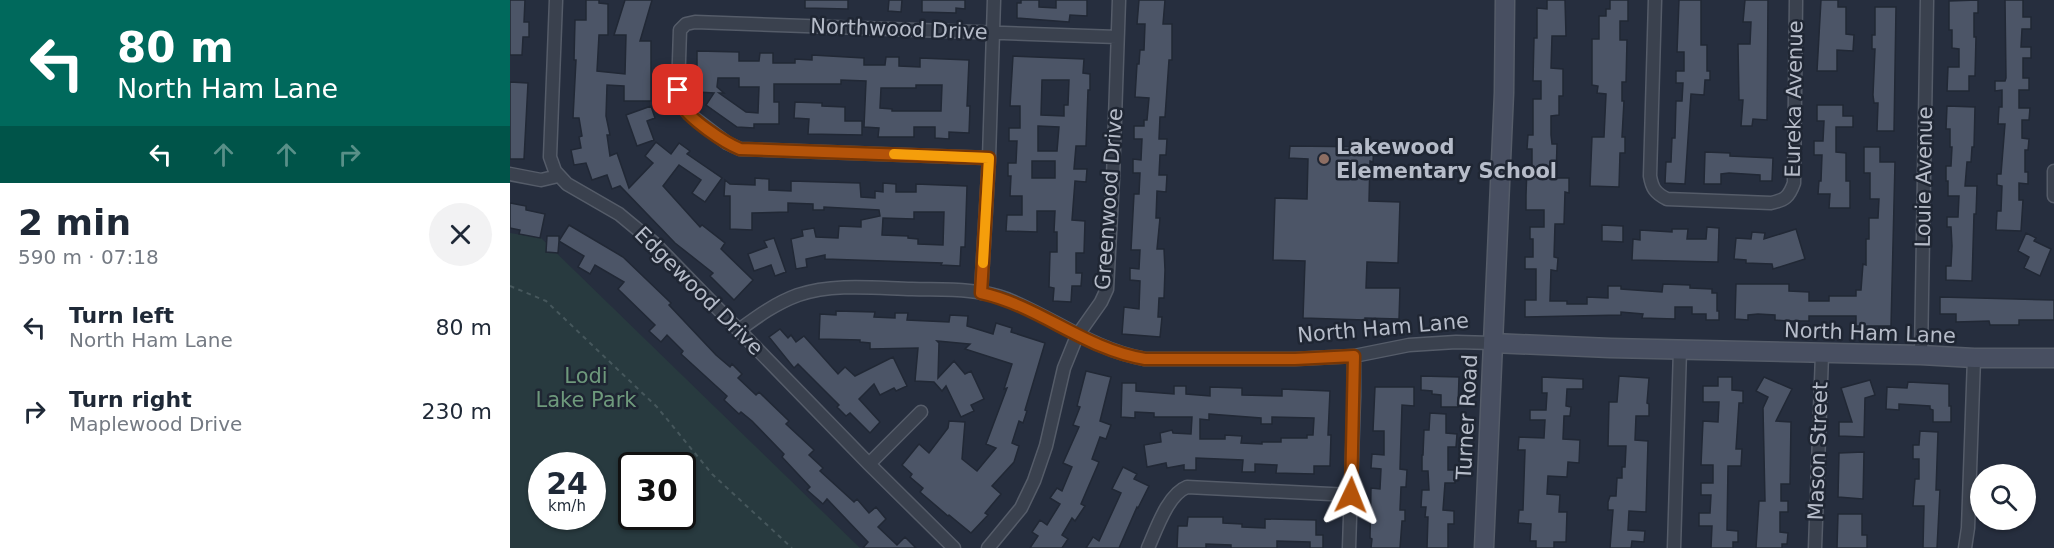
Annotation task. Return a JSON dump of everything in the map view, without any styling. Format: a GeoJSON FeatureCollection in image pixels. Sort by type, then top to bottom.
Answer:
{"type":"FeatureCollection","features":[{"type":"Feature","properties":{"kind":"main road","name":"Turner Road"},"geometry":{"type":"LineString","coordinates":[[1484,548],[1504,93],[1505,0]]}},
{"type":"Feature","properties":{"kind":"main road","name":"North Ham Lane"},"geometry":{"type":"LineString","coordinates":[[1493,343],[1822,354],[2054,358]]}},
{"type":"Feature","properties":{"kind":"street"},"geometry":{"type":"LineString","coordinates":[[510,174],[541,180],[558,176],[550,156],[556,0]]}},
{"type":"Feature","properties":{"kind":"street"},"geometry":{"type":"LineString","coordinates":[[981,293],[989,158],[994,0]]}},
{"type":"Feature","properties":{"kind":"street","name":"Greenwood Drive"},"geometry":{"type":"LineString","coordinates":[[988,548],[1021,508],[1034,481],[1046,446],[1064,368],[1077,336],[1101,302],[1108,280],[1119,0]]}},
{"type":"Feature","properties":{"kind":"street","name":"Eureka Avenue"},"geometry":{"type":"LineString","coordinates":[[1656,0],[1650,176],[1652,187],[1657,194],[1667,199],[1771,202],[1787,198],[1794,183],[1796,0]]}},
{"type":"Feature","properties":{"kind":"street","name":"Louie Avenue"},"geometry":{"type":"LineString","coordinates":[[1921,355],[1927,0]]}},
{"type":"Feature","properties":{"kind":"street","name":"Northwood Drive"},"geometry":{"type":"LineString","coordinates":[[989,158],[740,149],[733,146],[689,114],[680,103],[678,90],[682,26],[695,22],[1117,37]]}},
{"type":"Feature","properties":{"kind":"street"},"geometry":{"type":"LineString","coordinates":[[2054,171],[2054,196]]}},
{"type":"Feature","properties":{"kind":"street","name":"Edgewood Drive"},"geometry":{"type":"LineString","coordinates":[[558,176],[567,184],[619,214],[654,243],[954,548]]}},
{"type":"Feature","properties":{"kind":"street","name":"North Ham Lane"},"geometry":{"type":"LineString","coordinates":[[739,330],[771,307],[797,296],[817,290],[851,288],[981,293],[1005,298],[1077,336],[1125,356],[1145,359],[1295,359],[1354,356],[1409,345],[1456,342],[1493,343]]}},
{"type":"Feature","properties":{"kind":"street"},"geometry":{"type":"LineString","coordinates":[[1674,548],[1680,349]]}},
{"type":"Feature","properties":{"kind":"street","name":"Mason Street"},"geometry":{"type":"LineString","coordinates":[[1815,548],[1822,354]]}},
{"type":"Feature","properties":{"kind":"street"},"geometry":{"type":"LineString","coordinates":[[1349,548],[1354,356]]}},
{"type":"Feature","properties":{"kind":"street"},"geometry":{"type":"LineString","coordinates":[[1965,548],[1968,528],[1974,358]]}},
{"type":"Feature","properties":{"kind":"street"},"geometry":{"type":"LineString","coordinates":[[869,464],[921,412]]}},
{"type":"Feature","properties":{"kind":"street"},"geometry":{"type":"LineString","coordinates":[[1148,548],[1171,499],[1187,487],[1351,495]]}},
{"type":"Feature","properties":{"kind":"path"},"geometry":{"type":"LineString","coordinates":[[510,286],[546,300],[657,407],[712,474],[792,548]]}},
{"type":"Feature","properties":{"kind":"green space","name":"Lodi Lake Park"},"geometry":{"type":"Polygon","coordinates":[[[510,233],[541,238],[860,548],[510,548],[510,233]]]}},
{"type":"Feature","properties":{"kind":"building"},"geometry":{"type":"Polygon","coordinates":[[[510,0],[525,0],[524,22],[529,22],[529,37],[523,37],[522,55],[510,55],[510,0]]]}},
{"type":"Feature","properties":{"kind":"building"},"geometry":{"type":"Polygon","coordinates":[[[586,0],[599,0],[599,3],[608,4],[608,35],[599,35],[597,71],[625,74],[626,35],[614,35],[625,0],[652,0],[640,41],[651,41],[651,101],[624,101],[624,86],[607,85],[606,116],[610,135],[607,135],[610,156],[617,153],[629,188],[653,163],[645,156],[656,142],[671,154],[679,143],[690,151],[687,154],[722,178],[705,202],[692,193],[701,180],[679,165],[663,186],[700,227],[702,225],[725,243],[721,249],[753,280],[734,300],[710,276],[713,273],[675,243],[620,186],[612,189],[607,175],[592,180],[586,163],[574,165],[571,150],[581,148],[579,137],[582,136],[579,118],[573,118],[576,60],[574,60],[575,20],[586,20],[586,0]]]}},
{"type":"Feature","properties":{"kind":"building"},"geometry":{"type":"Polygon","coordinates":[[[805,0],[848,0],[848,9],[805,8],[805,0]]]}},
{"type":"Feature","properties":{"kind":"building"},"geometry":{"type":"Polygon","coordinates":[[[889,0],[902,0],[901,12],[888,11],[889,0]]]}},
{"type":"Feature","properties":{"kind":"building"},"geometry":{"type":"Polygon","coordinates":[[[922,0],[965,0],[965,9],[956,8],[956,13],[922,12],[922,0]]]}},
{"type":"Feature","properties":{"kind":"building"},"geometry":{"type":"Polygon","coordinates":[[[1021,0],[1039,0],[1039,7],[1056,8],[1056,0],[1087,0],[1087,16],[1070,15],[1069,22],[1017,18],[1017,3],[1021,3],[1021,0]]]}},
{"type":"Feature","properties":{"kind":"building"},"geometry":{"type":"Polygon","coordinates":[[[1139,0],[1165,0],[1163,24],[1172,24],[1172,60],[1169,60],[1165,117],[1160,117],[1159,139],[1167,139],[1166,155],[1160,155],[1159,175],[1167,175],[1166,192],[1157,191],[1156,218],[1160,218],[1157,249],[1164,249],[1165,270],[1164,298],[1159,298],[1158,317],[1162,317],[1160,337],[1122,334],[1124,307],[1139,309],[1140,281],[1130,280],[1130,268],[1139,269],[1140,250],[1131,250],[1134,194],[1139,194],[1140,173],[1133,173],[1133,159],[1141,160],[1142,139],[1134,139],[1134,126],[1144,126],[1144,120],[1147,120],[1149,98],[1135,97],[1137,64],[1139,64],[1140,50],[1144,50],[1145,24],[1137,24],[1139,0]]]}},
{"type":"Feature","properties":{"kind":"building"},"geometry":{"type":"Polygon","coordinates":[[[1547,0],[1565,0],[1566,36],[1552,36],[1551,68],[1563,69],[1563,96],[1559,96],[1559,115],[1551,116],[1551,135],[1552,144],[1557,144],[1556,178],[1569,178],[1569,193],[1565,192],[1564,224],[1555,224],[1554,257],[1558,258],[1557,271],[1551,270],[1550,301],[1587,304],[1587,297],[1608,298],[1608,286],[1662,292],[1663,284],[1690,285],[1690,288],[1712,289],[1712,293],[1717,293],[1719,320],[1706,320],[1706,314],[1692,314],[1692,307],[1675,307],[1675,319],[1642,318],[1643,314],[1621,312],[1621,315],[1525,317],[1525,300],[1536,300],[1536,269],[1525,269],[1525,257],[1533,257],[1530,227],[1544,227],[1544,210],[1526,210],[1526,195],[1527,168],[1532,168],[1532,149],[1527,149],[1528,135],[1533,135],[1533,99],[1541,99],[1541,81],[1533,81],[1537,8],[1547,9],[1547,0]]]}},
{"type":"Feature","properties":{"kind":"building"},"geometry":{"type":"Polygon","coordinates":[[[1610,0],[1628,0],[1628,21],[1620,21],[1620,40],[1627,40],[1626,82],[1622,82],[1622,101],[1624,101],[1622,137],[1625,137],[1625,153],[1620,153],[1619,187],[1590,186],[1592,137],[1604,137],[1606,94],[1597,93],[1598,86],[1592,85],[1592,39],[1599,39],[1599,16],[1606,16],[1606,9],[1610,9],[1610,0]]]}},
{"type":"Feature","properties":{"kind":"building"},"geometry":{"type":"Polygon","coordinates":[[[1679,0],[1701,0],[1701,45],[1707,45],[1707,71],[1710,71],[1710,80],[1705,80],[1704,95],[1691,94],[1685,184],[1665,183],[1666,162],[1671,162],[1672,138],[1675,138],[1676,101],[1682,101],[1683,83],[1676,83],[1676,71],[1684,71],[1684,52],[1677,52],[1679,0]]]}},
{"type":"Feature","properties":{"kind":"building"},"geometry":{"type":"Polygon","coordinates":[[[1745,0],[1768,0],[1767,120],[1753,119],[1752,126],[1741,126],[1743,100],[1739,100],[1738,44],[1750,44],[1751,22],[1743,22],[1745,0]]]}},
{"type":"Feature","properties":{"kind":"building"},"geometry":{"type":"Polygon","coordinates":[[[1821,0],[1838,0],[1838,7],[1846,7],[1846,34],[1854,35],[1853,51],[1837,50],[1837,71],[1817,71],[1821,0]]]}},
{"type":"Feature","properties":{"kind":"building"},"geometry":{"type":"Polygon","coordinates":[[[1978,0],[1978,13],[1974,13],[1975,76],[1969,76],[1969,91],[1947,91],[1948,67],[1959,67],[1959,49],[1952,48],[1952,30],[1949,30],[1949,1],[1978,0]]]}},
{"type":"Feature","properties":{"kind":"building"},"geometry":{"type":"Polygon","coordinates":[[[2005,0],[2023,0],[2023,17],[2031,17],[2031,29],[2022,29],[2021,47],[2031,47],[2031,58],[2023,58],[2023,78],[2029,78],[2029,90],[2019,90],[2019,108],[2030,108],[2029,120],[2022,120],[2022,138],[2029,139],[2028,150],[2025,150],[2025,172],[2028,172],[2028,184],[2019,183],[2019,200],[2023,200],[2021,231],[1996,230],[1997,211],[2001,211],[2002,186],[1997,185],[1997,174],[2001,174],[2005,124],[1998,124],[1999,107],[2002,107],[2002,90],[1995,91],[1995,81],[2005,81],[2006,78],[2005,0]]]}},
{"type":"Feature","properties":{"kind":"building"},"geometry":{"type":"Polygon","coordinates":[[[1875,7],[1896,7],[1894,131],[1877,131],[1878,103],[1874,103],[1873,95],[1875,49],[1872,49],[1872,35],[1875,35],[1875,7]]]}},
{"type":"Feature","properties":{"kind":"building"},"geometry":{"type":"Polygon","coordinates":[[[697,51],[739,52],[739,61],[759,61],[760,53],[773,53],[773,63],[795,63],[795,59],[812,60],[812,55],[864,58],[864,65],[885,65],[886,57],[899,57],[899,66],[920,67],[920,58],[969,60],[967,106],[970,106],[969,133],[949,132],[949,139],[935,138],[935,127],[914,127],[914,137],[878,137],[879,128],[864,127],[866,81],[841,80],[841,84],[774,84],[774,102],[779,102],[779,124],[754,124],[754,128],[737,127],[706,105],[714,93],[697,92],[697,51]],[[718,78],[717,87],[724,93],[719,93],[746,112],[758,113],[759,87],[739,87],[739,78],[718,78]],[[916,85],[916,88],[881,88],[880,108],[892,109],[892,111],[941,111],[942,85],[916,85]]]}},
{"type":"Feature","properties":{"kind":"building"},"geometry":{"type":"Polygon","coordinates":[[[1013,56],[1084,59],[1083,73],[1090,74],[1086,146],[1076,146],[1074,169],[1087,169],[1086,182],[1075,181],[1072,220],[1085,221],[1084,253],[1076,253],[1076,273],[1082,273],[1081,286],[1072,286],[1071,302],[1053,301],[1054,288],[1049,287],[1050,252],[1057,252],[1057,232],[1054,232],[1055,211],[1037,211],[1037,232],[1006,231],[1007,215],[1022,215],[1022,196],[1010,196],[1011,176],[1008,176],[1008,163],[1016,163],[1017,141],[1009,141],[1009,128],[1020,128],[1020,106],[1010,106],[1013,56]],[[1042,80],[1041,115],[1064,116],[1064,105],[1068,105],[1069,80],[1042,80]],[[1038,126],[1038,151],[1057,151],[1059,127],[1038,126]],[[1032,161],[1032,178],[1055,178],[1055,161],[1032,161]]]}},
{"type":"Feature","properties":{"kind":"building"},"geometry":{"type":"Polygon","coordinates":[[[510,82],[528,83],[524,159],[510,159],[510,82]]]}},
{"type":"Feature","properties":{"kind":"building"},"geometry":{"type":"Polygon","coordinates":[[[795,102],[845,107],[845,121],[862,121],[862,135],[808,134],[809,119],[794,118],[795,102]]]}},
{"type":"Feature","properties":{"kind":"building"},"geometry":{"type":"Polygon","coordinates":[[[1817,105],[1843,105],[1843,116],[1853,116],[1853,127],[1836,127],[1836,152],[1846,153],[1846,181],[1850,181],[1850,208],[1829,208],[1830,194],[1818,194],[1822,155],[1814,155],[1814,141],[1823,141],[1824,121],[1817,121],[1817,105]]]}},
{"type":"Feature","properties":{"kind":"building"},"geometry":{"type":"Polygon","coordinates":[[[651,106],[655,118],[647,121],[654,140],[637,146],[626,115],[651,106]]]}},
{"type":"Feature","properties":{"kind":"building"},"geometry":{"type":"Polygon","coordinates":[[[1947,106],[1975,107],[1974,147],[1972,147],[1971,162],[1967,162],[1965,186],[1977,186],[1972,281],[1946,280],[1946,266],[1951,266],[1952,246],[1951,227],[1947,227],[1947,217],[1958,217],[1959,196],[1948,196],[1948,181],[1946,181],[1946,166],[1951,166],[1952,147],[1950,147],[1950,129],[1946,129],[1947,106]]]}},
{"type":"Feature","properties":{"kind":"building"},"geometry":{"type":"Polygon","coordinates":[[[1290,146],[1374,147],[1373,162],[1370,161],[1369,201],[1400,202],[1398,263],[1367,262],[1366,288],[1400,288],[1399,319],[1303,318],[1305,261],[1273,260],[1275,198],[1307,199],[1308,159],[1289,158],[1290,146]]]}},
{"type":"Feature","properties":{"kind":"building"},"geometry":{"type":"Polygon","coordinates":[[[1864,147],[1880,147],[1880,162],[1895,162],[1891,326],[1856,326],[1856,316],[1809,316],[1809,321],[1788,321],[1775,320],[1775,315],[1758,314],[1748,315],[1748,320],[1735,319],[1736,284],[1789,284],[1789,291],[1809,292],[1809,301],[1829,301],[1829,296],[1856,296],[1856,290],[1861,290],[1863,264],[1866,265],[1866,239],[1869,239],[1869,218],[1878,218],[1879,199],[1870,199],[1870,173],[1864,173],[1864,147]]]}},
{"type":"Feature","properties":{"kind":"building"},"geometry":{"type":"Polygon","coordinates":[[[1705,152],[1773,158],[1772,181],[1760,181],[1760,175],[1729,173],[1721,174],[1721,184],[1704,184],[1705,152]]]}},
{"type":"Feature","properties":{"kind":"building"},"geometry":{"type":"Polygon","coordinates":[[[755,178],[769,179],[769,190],[791,191],[791,181],[860,183],[861,197],[875,198],[875,191],[883,192],[883,183],[896,184],[896,192],[916,192],[916,184],[967,186],[965,247],[961,247],[960,266],[941,265],[942,263],[825,259],[825,255],[806,259],[807,267],[796,269],[791,239],[803,236],[802,230],[814,228],[816,237],[838,238],[839,226],[861,227],[861,220],[880,216],[879,210],[824,207],[824,210],[813,210],[813,204],[788,203],[788,212],[752,213],[752,230],[730,229],[730,196],[724,196],[725,180],[730,184],[755,185],[755,178]],[[914,212],[914,219],[883,218],[882,235],[908,236],[908,238],[918,239],[918,244],[943,245],[944,212],[914,212]]]}},
{"type":"Feature","properties":{"kind":"building"},"geometry":{"type":"Polygon","coordinates":[[[510,203],[526,206],[526,210],[545,214],[540,238],[519,234],[520,230],[510,228],[510,203]]]}},
{"type":"Feature","properties":{"kind":"building"},"geometry":{"type":"Polygon","coordinates":[[[569,225],[623,257],[671,303],[669,305],[716,355],[730,367],[732,364],[742,374],[738,378],[756,395],[759,392],[789,421],[786,424],[814,450],[809,455],[823,468],[820,471],[854,502],[857,499],[869,513],[876,507],[886,519],[878,527],[897,545],[905,537],[916,548],[863,548],[868,542],[827,499],[823,504],[807,490],[810,487],[782,457],[784,454],[752,421],[741,412],[739,414],[724,400],[727,396],[681,354],[683,351],[667,335],[661,342],[649,331],[655,325],[618,289],[624,282],[595,265],[590,274],[578,267],[584,256],[559,241],[569,225]]]}},
{"type":"Feature","properties":{"kind":"building"},"geometry":{"type":"Polygon","coordinates":[[[1602,225],[1623,226],[1623,242],[1602,241],[1602,225]]]}},
{"type":"Feature","properties":{"kind":"building"},"geometry":{"type":"Polygon","coordinates":[[[1707,227],[1719,228],[1718,262],[1632,260],[1633,239],[1640,240],[1640,230],[1672,232],[1672,229],[1688,229],[1687,239],[1706,239],[1707,227]]]}},
{"type":"Feature","properties":{"kind":"building"},"geometry":{"type":"Polygon","coordinates":[[[1796,229],[1805,259],[1773,269],[1772,264],[1746,263],[1746,260],[1734,259],[1736,238],[1751,239],[1752,232],[1765,233],[1764,239],[1796,229]]]}},
{"type":"Feature","properties":{"kind":"building"},"geometry":{"type":"Polygon","coordinates":[[[2026,233],[2036,238],[2034,241],[2051,249],[2040,276],[2024,268],[2029,257],[2018,251],[2026,233]]]}},
{"type":"Feature","properties":{"kind":"building"},"geometry":{"type":"Polygon","coordinates":[[[547,236],[559,236],[558,253],[546,252],[547,236]]]}},
{"type":"Feature","properties":{"kind":"building"},"geometry":{"type":"Polygon","coordinates":[[[774,238],[786,272],[775,276],[771,265],[754,271],[748,254],[767,247],[764,241],[774,238]]]}},
{"type":"Feature","properties":{"kind":"building"},"geometry":{"type":"Polygon","coordinates":[[[1940,297],[2054,300],[2054,320],[2019,320],[2019,325],[1990,325],[1989,321],[1956,322],[1956,314],[1940,314],[1940,297]]]}},
{"type":"Feature","properties":{"kind":"building"},"geometry":{"type":"Polygon","coordinates":[[[836,311],[875,312],[874,317],[895,318],[895,313],[908,313],[907,320],[949,322],[950,315],[968,316],[967,326],[993,334],[996,323],[1012,328],[1011,332],[1045,343],[1025,410],[1027,411],[1023,423],[1019,421],[1012,443],[1019,446],[1014,462],[992,486],[1001,494],[985,513],[988,515],[971,533],[920,492],[923,488],[910,477],[912,474],[902,465],[919,444],[929,453],[948,428],[949,421],[965,422],[962,459],[977,471],[996,448],[986,444],[1007,388],[1004,389],[1012,364],[965,349],[970,344],[937,341],[939,343],[938,378],[954,361],[965,374],[971,371],[984,399],[971,405],[974,411],[961,417],[946,386],[942,391],[934,382],[915,381],[918,348],[870,349],[870,343],[860,342],[860,340],[819,339],[820,314],[836,315],[836,311]]]}},
{"type":"Feature","properties":{"kind":"building"},"geometry":{"type":"Polygon","coordinates":[[[780,329],[788,338],[791,335],[796,342],[804,336],[838,374],[845,367],[855,376],[893,357],[907,386],[896,391],[894,388],[880,395],[874,384],[859,399],[880,422],[870,433],[850,413],[846,416],[837,407],[839,405],[798,364],[794,368],[769,337],[780,329]]]}},
{"type":"Feature","properties":{"kind":"building"},"geometry":{"type":"Polygon","coordinates":[[[1086,371],[1111,377],[1100,421],[1111,425],[1106,439],[1100,437],[1092,459],[1099,462],[1081,504],[1085,506],[1075,521],[1072,518],[1062,535],[1068,539],[1062,548],[1030,548],[1038,536],[1032,532],[1040,520],[1047,525],[1060,504],[1050,498],[1057,488],[1062,491],[1072,467],[1063,463],[1079,427],[1073,425],[1080,407],[1077,406],[1086,371]]]}},
{"type":"Feature","properties":{"kind":"building"},"geometry":{"type":"Polygon","coordinates":[[[1421,376],[1459,377],[1458,407],[1441,407],[1441,395],[1421,390],[1421,376]]]}},
{"type":"Feature","properties":{"kind":"building"},"geometry":{"type":"Polygon","coordinates":[[[1619,376],[1649,378],[1647,403],[1649,404],[1649,416],[1636,416],[1635,440],[1648,441],[1646,512],[1629,511],[1628,530],[1645,531],[1644,542],[1632,541],[1631,548],[1610,548],[1613,510],[1608,510],[1608,502],[1610,496],[1616,496],[1617,478],[1622,478],[1622,467],[1625,467],[1626,446],[1608,446],[1609,402],[1617,402],[1619,376]]]}},
{"type":"Feature","properties":{"kind":"building"},"geometry":{"type":"Polygon","coordinates":[[[1542,377],[1583,379],[1583,389],[1567,389],[1566,406],[1571,407],[1570,416],[1564,416],[1563,439],[1580,440],[1579,463],[1568,462],[1567,477],[1548,476],[1547,494],[1560,495],[1559,512],[1567,512],[1566,542],[1554,542],[1554,548],[1536,548],[1536,541],[1530,541],[1531,524],[1518,523],[1519,510],[1523,510],[1525,450],[1518,450],[1519,437],[1544,438],[1545,420],[1530,420],[1530,410],[1546,410],[1547,393],[1542,393],[1542,377]]]}},
{"type":"Feature","properties":{"kind":"building"},"geometry":{"type":"Polygon","coordinates":[[[1718,377],[1732,377],[1732,390],[1743,391],[1743,403],[1739,403],[1736,449],[1742,449],[1741,466],[1728,466],[1727,530],[1738,531],[1738,542],[1733,542],[1733,548],[1711,548],[1712,526],[1699,526],[1699,513],[1710,513],[1711,495],[1701,495],[1701,483],[1713,483],[1713,465],[1701,465],[1703,421],[1718,422],[1719,402],[1703,402],[1703,386],[1718,386],[1718,377]]]}},
{"type":"Feature","properties":{"kind":"building"},"geometry":{"type":"Polygon","coordinates":[[[1764,377],[1792,389],[1776,421],[1791,422],[1790,484],[1781,484],[1781,501],[1788,501],[1788,512],[1780,512],[1780,532],[1788,533],[1787,544],[1782,544],[1782,548],[1756,548],[1759,501],[1765,501],[1763,408],[1768,397],[1756,391],[1764,377]]]}},
{"type":"Feature","properties":{"kind":"building"},"geometry":{"type":"Polygon","coordinates":[[[1870,380],[1875,395],[1865,398],[1864,437],[1839,436],[1839,422],[1852,422],[1841,388],[1870,380]]]}},
{"type":"Feature","properties":{"kind":"building"},"geometry":{"type":"Polygon","coordinates":[[[1908,382],[1949,384],[1951,422],[1933,422],[1933,410],[1930,406],[1899,404],[1899,410],[1886,409],[1887,387],[1907,388],[1908,382]]]}},
{"type":"Feature","properties":{"kind":"building"},"geometry":{"type":"Polygon","coordinates":[[[1122,383],[1136,383],[1136,391],[1174,394],[1174,386],[1186,386],[1186,394],[1210,396],[1210,387],[1242,388],[1242,395],[1282,396],[1282,389],[1330,391],[1328,435],[1331,435],[1330,466],[1314,466],[1314,474],[1276,473],[1277,465],[1255,464],[1255,472],[1242,472],[1243,460],[1196,458],[1196,470],[1184,470],[1184,465],[1167,468],[1166,463],[1147,467],[1144,445],[1161,442],[1160,433],[1172,430],[1173,433],[1191,434],[1192,417],[1154,417],[1154,413],[1135,412],[1135,418],[1121,417],[1122,383]],[[1209,414],[1209,420],[1200,419],[1200,439],[1225,439],[1225,435],[1242,436],[1241,443],[1262,444],[1262,442],[1281,442],[1281,438],[1307,438],[1307,435],[1313,435],[1314,418],[1272,417],[1272,424],[1261,424],[1261,418],[1209,414]]]}},
{"type":"Feature","properties":{"kind":"building"},"geometry":{"type":"Polygon","coordinates":[[[1375,387],[1414,387],[1414,406],[1402,405],[1400,469],[1407,470],[1406,487],[1401,487],[1400,510],[1405,510],[1405,521],[1402,521],[1400,548],[1371,548],[1371,488],[1380,489],[1381,469],[1371,468],[1372,454],[1384,455],[1384,431],[1373,431],[1375,387]]]}},
{"type":"Feature","properties":{"kind":"building"},"geometry":{"type":"Polygon","coordinates":[[[1430,413],[1446,414],[1446,433],[1457,434],[1456,447],[1448,447],[1448,470],[1455,470],[1455,483],[1445,483],[1443,510],[1454,511],[1454,524],[1448,524],[1448,548],[1427,548],[1428,517],[1425,517],[1426,507],[1421,507],[1422,490],[1429,490],[1428,471],[1422,471],[1422,455],[1424,430],[1429,430],[1430,413]]]}},
{"type":"Feature","properties":{"kind":"building"},"geometry":{"type":"Polygon","coordinates":[[[1920,431],[1938,432],[1936,490],[1940,490],[1937,548],[1923,548],[1924,506],[1913,506],[1915,479],[1919,479],[1919,459],[1913,459],[1913,445],[1919,445],[1920,431]]]}},
{"type":"Feature","properties":{"kind":"building"},"geometry":{"type":"Polygon","coordinates":[[[1864,452],[1863,499],[1838,497],[1839,453],[1864,452]]]}},
{"type":"Feature","properties":{"kind":"building"},"geometry":{"type":"Polygon","coordinates":[[[1123,467],[1137,474],[1134,479],[1149,486],[1119,548],[1086,548],[1093,537],[1099,541],[1121,493],[1112,489],[1123,467]]]}},
{"type":"Feature","properties":{"kind":"building"},"geometry":{"type":"Polygon","coordinates":[[[1838,514],[1862,514],[1862,535],[1867,535],[1867,548],[1837,548],[1838,514]]]}},
{"type":"Feature","properties":{"kind":"building"},"geometry":{"type":"Polygon","coordinates":[[[1188,517],[1223,517],[1223,523],[1265,528],[1265,519],[1316,520],[1316,535],[1323,535],[1323,548],[1310,548],[1310,542],[1277,541],[1277,548],[1231,548],[1231,545],[1206,544],[1206,548],[1177,548],[1178,526],[1187,526],[1188,517]]]}},
{"type":"Feature","properties":{"kind":"slow traffic"},"geometry":{"type":"LineString","coordinates":[[894,154],[989,158],[983,263]]}},
{"type":"Feature","properties":{"kind":"place","name":"Lakewood Elementary School"},"geometry":{"type":"Point","coordinates":[1324,159]}},
{"type":"Feature","properties":{"kind":"route"},"geometry":{"type":"LineString","coordinates":[[678,90],[680,103],[689,114],[727,143],[740,149],[989,158],[981,293],[1005,298],[1077,336],[1125,356],[1145,359],[1295,359],[1354,356],[1351,495]]}}]}
